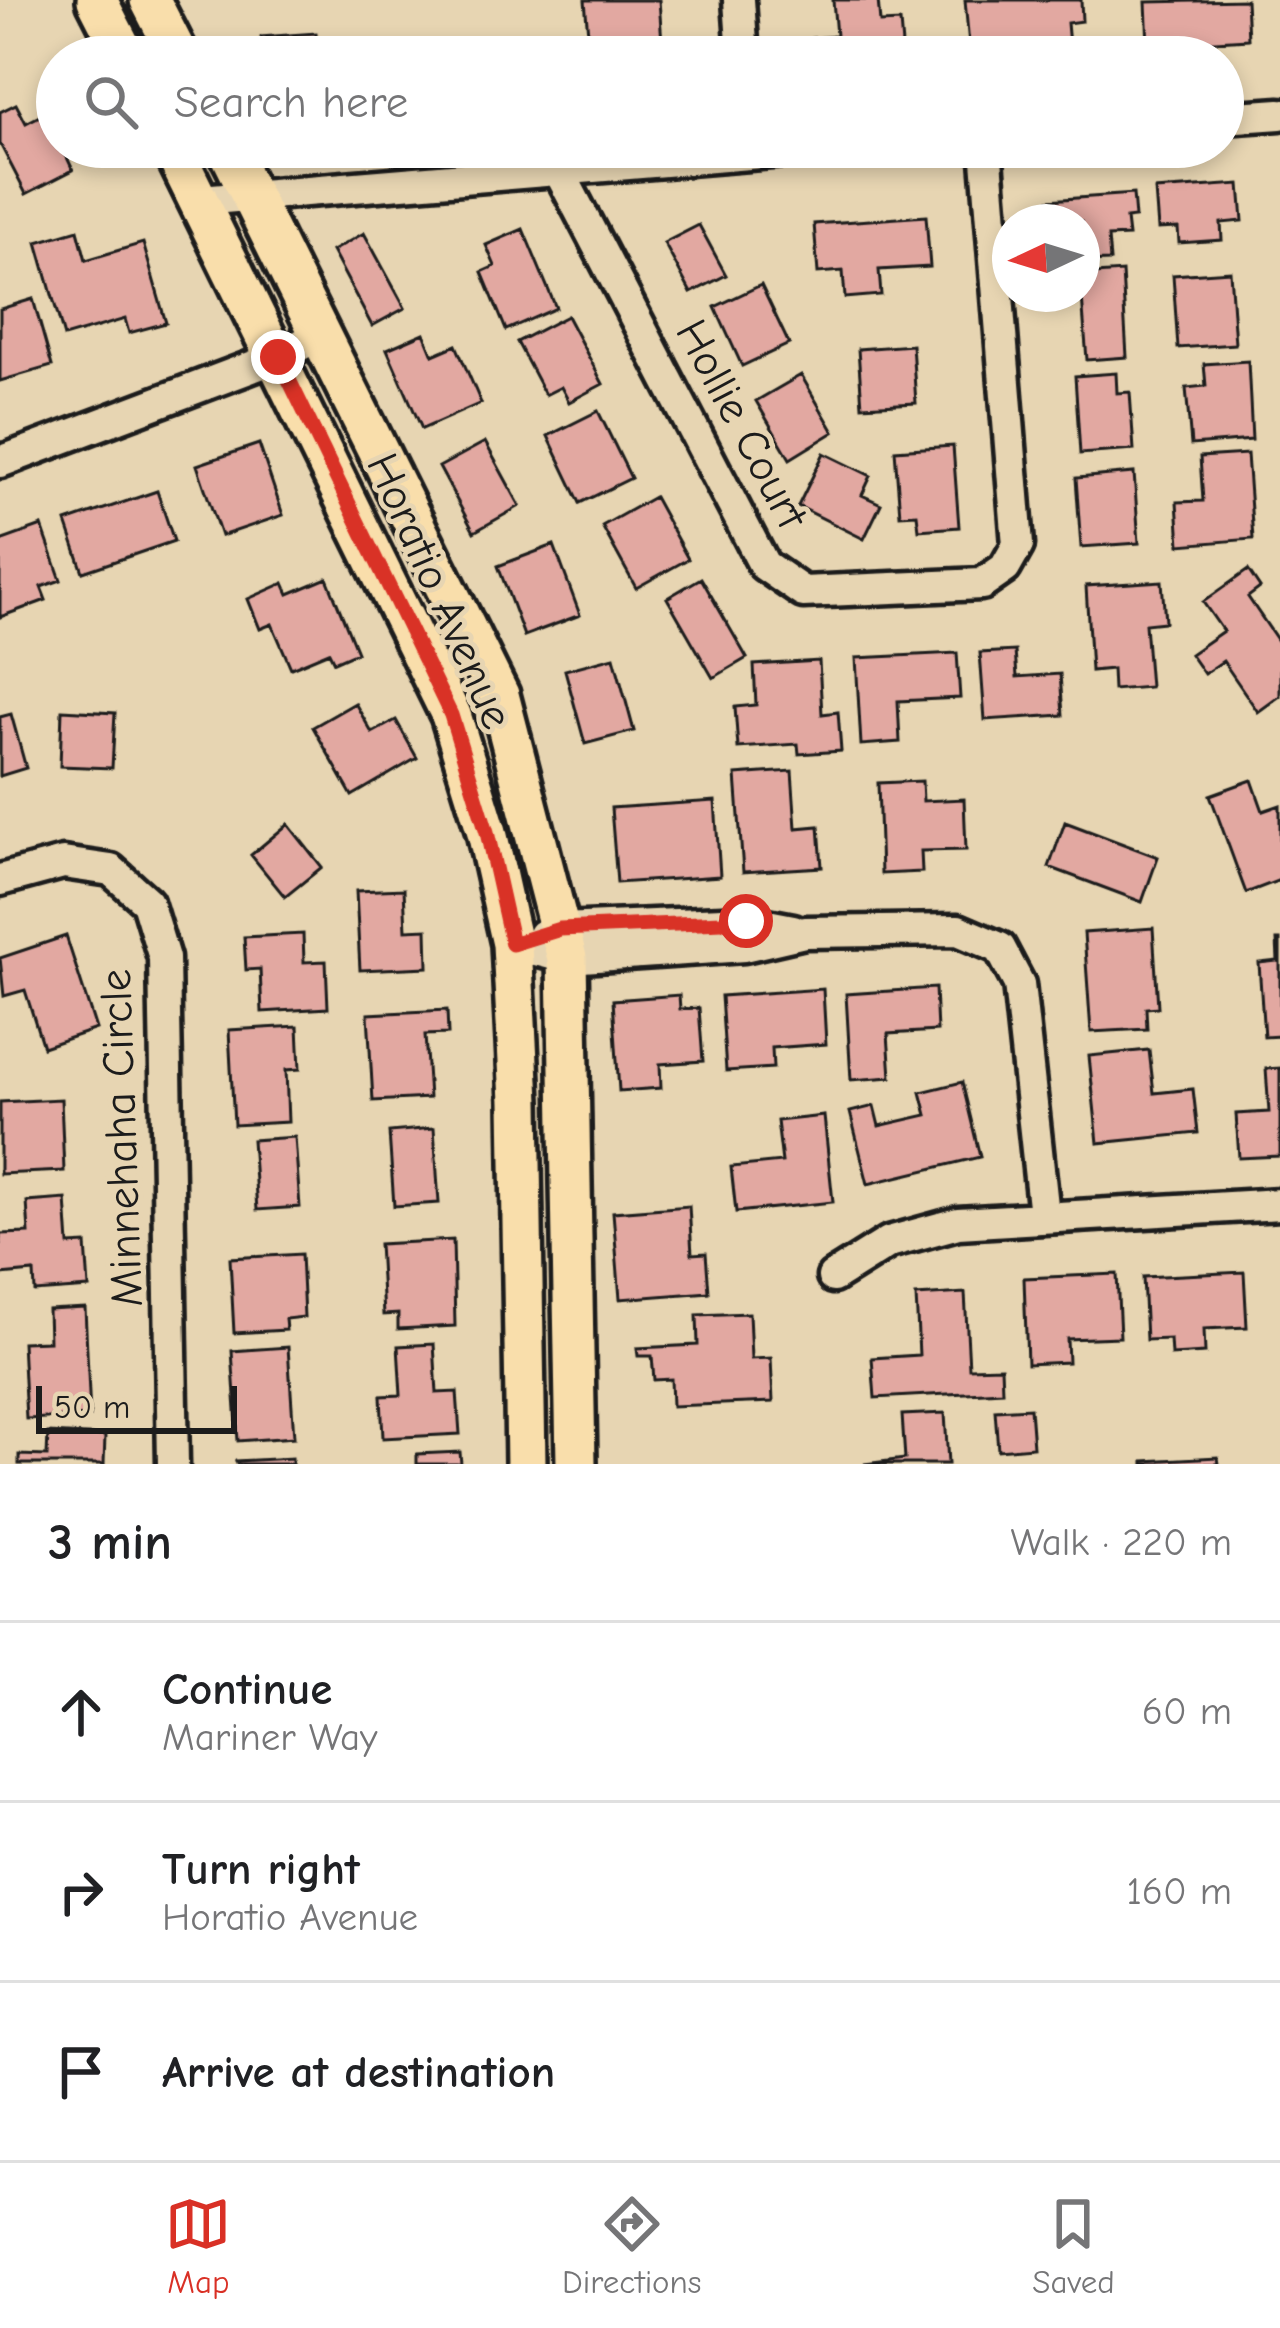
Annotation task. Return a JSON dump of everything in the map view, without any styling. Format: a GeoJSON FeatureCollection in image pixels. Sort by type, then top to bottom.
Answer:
{"type":"FeatureCollection","features":[{"type":"Feature","properties":{"kind":"main road"},"geometry":{"type":"LineString","coordinates":[[97,0],[115,36]]}},
{"type":"Feature","properties":{"kind":"main road"},"geometry":{"type":"LineString","coordinates":[[149,0],[168,36]]}},
{"type":"Feature","properties":{"kind":"main road","name":"Horatio Avenue"},"geometry":{"type":"LineString","coordinates":[[183,168],[451,715],[487,832],[512,944],[520,1101],[526,1464]]}},
{"type":"Feature","properties":{"kind":"main road","name":"Horatio Avenue"},"geometry":{"type":"LineString","coordinates":[[238,168],[499,695],[564,943],[576,1464]]}},
{"type":"Feature","properties":{"kind":"street"},"geometry":{"type":"LineString","coordinates":[[739,0],[742,36]]}},
{"type":"Feature","properties":{"kind":"street"},"geometry":{"type":"LineString","coordinates":[[1244,117],[1280,114]]}},
{"type":"Feature","properties":{"kind":"street"},"geometry":{"type":"LineString","coordinates":[[200,200],[568,168]]}},
{"type":"Feature","properties":{"kind":"street","name":"Hollie Court"},"geometry":{"type":"LineString","coordinates":[[558,169],[764,565],[803,592],[982,584],[1005,568],[1018,545],[988,168]]}},
{"type":"Feature","properties":{"kind":"street"},"geometry":{"type":"LineString","coordinates":[[0,462],[278,357],[321,334]]}},
{"type":"Feature","properties":{"kind":"street","name":"Minnehaha Circle"},"geometry":{"type":"LineString","coordinates":[[0,880],[63,863],[111,870],[147,902],[164,958],[173,1464]]}},
{"type":"Feature","properties":{"kind":"street"},"geometry":{"type":"LineString","coordinates":[[512,944],[744,946],[805,932],[958,930],[1000,948],[1019,983],[1044,1215]]}},
{"type":"Feature","properties":{"kind":"street"},"geometry":{"type":"LineString","coordinates":[[833,1277],[889,1242],[958,1222],[1280,1204]]}},
{"type":"Feature","properties":{"kind":"building"},"geometry":{"type":"Polygon","coordinates":[[[585,0],[659,0],[662,36],[588,36],[585,0]]]}},
{"type":"Feature","properties":{"kind":"building"},"geometry":{"type":"Polygon","coordinates":[[[833,0],[878,0],[880,23],[900,22],[901,36],[836,36],[833,0]]]}},
{"type":"Feature","properties":{"kind":"building"},"geometry":{"type":"Polygon","coordinates":[[[965,0],[1081,0],[1082,21],[1067,23],[1068,36],[968,36],[965,0]]]}},
{"type":"Feature","properties":{"kind":"building"},"geometry":{"type":"Polygon","coordinates":[[[1246,0],[1248,39],[1148,36],[1146,2],[1246,0]]]}},
{"type":"Feature","properties":{"kind":"building"},"geometry":{"type":"Polygon","coordinates":[[[16,104],[26,123],[36,118],[36,168],[73,170],[26,194],[0,144],[0,112],[16,104]]]}},
{"type":"Feature","properties":{"kind":"building"},"geometry":{"type":"Polygon","coordinates":[[[1240,184],[1243,221],[1221,223],[1222,240],[1179,243],[1178,228],[1158,229],[1155,190],[1240,184]]]}},
{"type":"Feature","properties":{"kind":"building"},"geometry":{"type":"Polygon","coordinates":[[[1133,194],[1135,218],[1126,219],[1128,236],[1108,237],[1110,261],[1100,261],[1100,204],[1049,204],[1049,200],[1133,194]]]}},
{"type":"Feature","properties":{"kind":"building"},"geometry":{"type":"Polygon","coordinates":[[[926,216],[930,267],[879,270],[881,295],[845,298],[843,271],[818,273],[814,224],[926,216]]]}},
{"type":"Feature","properties":{"kind":"building"},"geometry":{"type":"Polygon","coordinates":[[[699,225],[726,275],[691,293],[664,243],[699,225]]]}},
{"type":"Feature","properties":{"kind":"building"},"geometry":{"type":"Polygon","coordinates":[[[523,229],[556,308],[506,330],[482,272],[495,266],[486,245],[523,229]]]}},
{"type":"Feature","properties":{"kind":"building"},"geometry":{"type":"Polygon","coordinates":[[[78,230],[86,260],[143,243],[166,323],[129,333],[125,319],[64,337],[37,242],[78,230]]]}},
{"type":"Feature","properties":{"kind":"building"},"geometry":{"type":"Polygon","coordinates":[[[364,233],[405,308],[372,326],[332,251],[364,233]]]}},
{"type":"Feature","properties":{"kind":"building"},"geometry":{"type":"Polygon","coordinates":[[[1230,271],[1235,344],[1178,348],[1173,275],[1230,271]]]}},
{"type":"Feature","properties":{"kind":"building"},"geometry":{"type":"Polygon","coordinates":[[[1122,272],[1127,357],[1087,360],[1083,312],[1100,312],[1100,274],[1122,272]]]}},
{"type":"Feature","properties":{"kind":"building"},"geometry":{"type":"Polygon","coordinates":[[[761,285],[789,344],[742,366],[715,307],[761,285]]]}},
{"type":"Feature","properties":{"kind":"building"},"geometry":{"type":"Polygon","coordinates":[[[33,299],[52,366],[0,381],[0,309],[33,299]]]}},
{"type":"Feature","properties":{"kind":"building"},"geometry":{"type":"Polygon","coordinates":[[[567,316],[603,384],[569,402],[561,387],[545,395],[517,342],[567,316]]]}},
{"type":"Feature","properties":{"kind":"building"},"geometry":{"type":"Polygon","coordinates":[[[424,333],[433,355],[456,345],[481,403],[422,429],[387,349],[424,333]]]}},
{"type":"Feature","properties":{"kind":"building"},"geometry":{"type":"Polygon","coordinates":[[[912,345],[916,403],[862,406],[858,349],[912,345]]]}},
{"type":"Feature","properties":{"kind":"building"},"geometry":{"type":"Polygon","coordinates":[[[1248,361],[1252,440],[1191,445],[1186,388],[1206,386],[1204,364],[1248,361]]]}},
{"type":"Feature","properties":{"kind":"building"},"geometry":{"type":"Polygon","coordinates":[[[1116,373],[1117,393],[1130,392],[1134,450],[1080,454],[1075,376],[1116,373]]]}},
{"type":"Feature","properties":{"kind":"building"},"geometry":{"type":"Polygon","coordinates":[[[801,375],[834,432],[790,459],[756,401],[801,375]]]}},
{"type":"Feature","properties":{"kind":"building"},"geometry":{"type":"Polygon","coordinates":[[[598,411],[631,478],[580,503],[548,436],[598,411]]]}},
{"type":"Feature","properties":{"kind":"building"},"geometry":{"type":"Polygon","coordinates":[[[485,442],[520,506],[474,532],[439,467],[485,442]]]}},
{"type":"Feature","properties":{"kind":"building"},"geometry":{"type":"Polygon","coordinates":[[[259,444],[283,515],[221,536],[197,465],[259,444]]]}},
{"type":"Feature","properties":{"kind":"building"},"geometry":{"type":"Polygon","coordinates":[[[953,446],[959,527],[919,530],[917,514],[900,515],[895,450],[953,446]]]}},
{"type":"Feature","properties":{"kind":"building"},"geometry":{"type":"Polygon","coordinates":[[[824,453],[871,476],[862,495],[881,504],[864,539],[798,506],[824,453]]]}},
{"type":"Feature","properties":{"kind":"building"},"geometry":{"type":"Polygon","coordinates":[[[1247,454],[1253,539],[1180,545],[1177,502],[1203,501],[1200,457],[1247,454]]]}},
{"type":"Feature","properties":{"kind":"building"},"geometry":{"type":"Polygon","coordinates":[[[1134,473],[1139,543],[1081,547],[1076,478],[1134,473]]]}},
{"type":"Feature","properties":{"kind":"building"},"geometry":{"type":"Polygon","coordinates":[[[157,491],[174,541],[83,572],[66,522],[157,491]]]}},
{"type":"Feature","properties":{"kind":"building"},"geometry":{"type":"Polygon","coordinates":[[[654,497],[688,559],[636,588],[602,526],[654,497]]]}},
{"type":"Feature","properties":{"kind":"building"},"geometry":{"type":"Polygon","coordinates":[[[42,526],[61,580],[41,587],[46,600],[0,617],[0,541],[42,526]]]}},
{"type":"Feature","properties":{"kind":"building"},"geometry":{"type":"Polygon","coordinates":[[[554,545],[580,615],[524,636],[498,566],[554,545]]]}},
{"type":"Feature","properties":{"kind":"building"},"geometry":{"type":"Polygon","coordinates":[[[1248,570],[1260,588],[1248,597],[1280,644],[1280,696],[1258,712],[1223,661],[1204,674],[1190,654],[1223,631],[1203,602],[1248,570]]]}},
{"type":"Feature","properties":{"kind":"building"},"geometry":{"type":"Polygon","coordinates":[[[327,578],[357,652],[334,662],[329,652],[291,668],[272,624],[260,629],[248,599],[284,583],[289,594],[327,578]]]}},
{"type":"Feature","properties":{"kind":"building"},"geometry":{"type":"Polygon","coordinates":[[[701,578],[747,658],[713,678],[667,598],[701,578]]]}},
{"type":"Feature","properties":{"kind":"building"},"geometry":{"type":"Polygon","coordinates":[[[1162,581],[1165,622],[1145,624],[1150,687],[1113,690],[1112,669],[1091,671],[1086,586],[1162,581]]]}},
{"type":"Feature","properties":{"kind":"building"},"geometry":{"type":"Polygon","coordinates":[[[1015,651],[1017,677],[1060,674],[1063,715],[985,720],[980,653],[1015,651]]]}},
{"type":"Feature","properties":{"kind":"building"},"geometry":{"type":"Polygon","coordinates":[[[957,653],[960,698],[898,701],[900,742],[861,745],[856,658],[957,653]]]}},
{"type":"Feature","properties":{"kind":"building"},"geometry":{"type":"Polygon","coordinates":[[[614,657],[634,731],[585,744],[565,670],[614,657]]]}},
{"type":"Feature","properties":{"kind":"building"},"geometry":{"type":"Polygon","coordinates":[[[819,661],[822,714],[838,712],[841,751],[799,754],[798,744],[738,748],[735,707],[756,705],[754,665],[819,661]]]}},
{"type":"Feature","properties":{"kind":"building"},"geometry":{"type":"Polygon","coordinates":[[[355,703],[372,733],[396,720],[417,758],[352,796],[313,727],[355,703]]]}},
{"type":"Feature","properties":{"kind":"building"},"geometry":{"type":"Polygon","coordinates":[[[62,710],[115,713],[112,768],[60,766],[62,710]]]}},
{"type":"Feature","properties":{"kind":"building"},"geometry":{"type":"Polygon","coordinates":[[[11,714],[26,768],[0,776],[0,717],[11,714]]]}},
{"type":"Feature","properties":{"kind":"building"},"geometry":{"type":"Polygon","coordinates":[[[792,771],[796,828],[819,826],[822,867],[743,872],[736,775],[792,771]]]}},
{"type":"Feature","properties":{"kind":"building"},"geometry":{"type":"Polygon","coordinates":[[[1252,780],[1263,811],[1280,805],[1280,880],[1246,893],[1210,795],[1252,780]]]}},
{"type":"Feature","properties":{"kind":"building"},"geometry":{"type":"Polygon","coordinates":[[[922,781],[923,801],[964,799],[966,850],[921,851],[922,872],[881,874],[878,783],[922,781]]]}},
{"type":"Feature","properties":{"kind":"building"},"geometry":{"type":"Polygon","coordinates":[[[715,801],[720,876],[617,883],[611,808],[715,801]]]}},
{"type":"Feature","properties":{"kind":"building"},"geometry":{"type":"Polygon","coordinates":[[[1065,822],[1158,857],[1142,902],[1049,867],[1065,822]]]}},
{"type":"Feature","properties":{"kind":"building"},"geometry":{"type":"Polygon","coordinates":[[[288,824],[322,867],[285,897],[251,855],[288,824]]]}},
{"type":"Feature","properties":{"kind":"building"},"geometry":{"type":"Polygon","coordinates":[[[404,889],[406,930],[427,929],[428,967],[360,970],[356,891],[404,889]]]}},
{"type":"Feature","properties":{"kind":"building"},"geometry":{"type":"Polygon","coordinates":[[[1153,928],[1158,1007],[1146,1008],[1147,1029],[1091,1032],[1084,933],[1153,928]]]}},
{"type":"Feature","properties":{"kind":"building"},"geometry":{"type":"Polygon","coordinates":[[[303,934],[304,962],[326,961],[328,1008],[262,1012],[260,969],[246,970],[244,937],[303,934]]]}},
{"type":"Feature","properties":{"kind":"building"},"geometry":{"type":"Polygon","coordinates":[[[66,936],[96,1029],[43,1047],[25,990],[4,996],[0,958],[66,936]]]}},
{"type":"Feature","properties":{"kind":"building"},"geometry":{"type":"Polygon","coordinates":[[[1280,940],[1280,1036],[1264,1037],[1259,963],[1278,961],[1280,940]]]}},
{"type":"Feature","properties":{"kind":"building"},"geometry":{"type":"Polygon","coordinates":[[[935,988],[937,1031],[888,1034],[891,1077],[851,1080],[846,994],[935,988]]]}},
{"type":"Feature","properties":{"kind":"building"},"geometry":{"type":"Polygon","coordinates":[[[823,989],[826,1044],[772,1048],[773,1068],[726,1071],[721,996],[823,989]]]}},
{"type":"Feature","properties":{"kind":"building"},"geometry":{"type":"Polygon","coordinates":[[[679,995],[680,1009],[699,1008],[703,1061],[660,1064],[661,1088],[619,1091],[613,1000],[679,995]]]}},
{"type":"Feature","properties":{"kind":"building"},"geometry":{"type":"Polygon","coordinates":[[[447,1010],[448,1034],[425,1035],[429,1098],[373,1101],[368,1014],[447,1010]]]}},
{"type":"Feature","properties":{"kind":"building"},"geometry":{"type":"Polygon","coordinates":[[[298,1026],[300,1069],[286,1070],[288,1122],[234,1125],[229,1030],[298,1026]]]}},
{"type":"Feature","properties":{"kind":"building"},"geometry":{"type":"Polygon","coordinates":[[[1149,1050],[1154,1093],[1193,1089],[1198,1133],[1098,1143],[1089,1056],[1149,1050]]]}},
{"type":"Feature","properties":{"kind":"building"},"geometry":{"type":"Polygon","coordinates":[[[1280,1068],[1280,1156],[1239,1158],[1236,1114],[1269,1112],[1266,1069],[1280,1068]]]}},
{"type":"Feature","properties":{"kind":"building"},"geometry":{"type":"Polygon","coordinates":[[[962,1082],[980,1157],[868,1184],[850,1112],[874,1106],[879,1126],[927,1115],[921,1092],[962,1082]]]}},
{"type":"Feature","properties":{"kind":"building"},"geometry":{"type":"Polygon","coordinates":[[[61,1099],[64,1171],[0,1174],[0,1102],[61,1099]]]}},
{"type":"Feature","properties":{"kind":"building"},"geometry":{"type":"Polygon","coordinates":[[[824,1116],[833,1202],[736,1212],[731,1167],[782,1162],[777,1121],[824,1116]]]}},
{"type":"Feature","properties":{"kind":"building"},"geometry":{"type":"Polygon","coordinates":[[[434,1128],[439,1203],[394,1206],[389,1132],[434,1128]]]}},
{"type":"Feature","properties":{"kind":"building"},"geometry":{"type":"Polygon","coordinates":[[[295,1137],[300,1207],[257,1210],[252,1140],[295,1137]]]}},
{"type":"Feature","properties":{"kind":"building"},"geometry":{"type":"Polygon","coordinates":[[[66,1199],[69,1245],[86,1244],[89,1288],[35,1292],[34,1272],[0,1275],[0,1234],[29,1233],[27,1202],[66,1199]]]}},
{"type":"Feature","properties":{"kind":"building"},"geometry":{"type":"Polygon","coordinates":[[[689,1206],[692,1254],[706,1253],[709,1292],[620,1299],[613,1212],[689,1206]]]}},
{"type":"Feature","properties":{"kind":"building"},"geometry":{"type":"Polygon","coordinates":[[[453,1240],[455,1326],[398,1329],[398,1314],[383,1315],[379,1244],[453,1240]]]}},
{"type":"Feature","properties":{"kind":"building"},"geometry":{"type":"Polygon","coordinates":[[[301,1254],[304,1317],[285,1319],[286,1330],[234,1333],[230,1258],[301,1254]]]}},
{"type":"Feature","properties":{"kind":"building"},"geometry":{"type":"Polygon","coordinates":[[[1244,1272],[1247,1327],[1204,1329],[1205,1353],[1171,1355],[1170,1339],[1146,1340],[1143,1277],[1244,1272]]]}},
{"type":"Feature","properties":{"kind":"building"},"geometry":{"type":"Polygon","coordinates":[[[1117,1274],[1120,1337],[1067,1339],[1068,1362],[1027,1364],[1024,1278],[1117,1274]]]}},
{"type":"Feature","properties":{"kind":"building"},"geometry":{"type":"Polygon","coordinates":[[[965,1293],[969,1368],[1001,1367],[1002,1391],[875,1398],[872,1358],[919,1355],[916,1296],[965,1293]]]}},
{"type":"Feature","properties":{"kind":"building"},"geometry":{"type":"Polygon","coordinates":[[[85,1308],[90,1416],[26,1419],[22,1342],[49,1341],[48,1310],[85,1308]]]}},
{"type":"Feature","properties":{"kind":"building"},"geometry":{"type":"Polygon","coordinates":[[[749,1313],[751,1359],[771,1358],[773,1402],[672,1406],[671,1379],[654,1380],[652,1356],[638,1356],[637,1348],[698,1345],[697,1315],[749,1313]]]}},
{"type":"Feature","properties":{"kind":"building"},"geometry":{"type":"Polygon","coordinates":[[[434,1344],[437,1393],[457,1392],[460,1434],[383,1438],[381,1396],[401,1395],[398,1346],[434,1344]]]}},
{"type":"Feature","properties":{"kind":"building"},"geometry":{"type":"Polygon","coordinates":[[[288,1347],[294,1437],[238,1441],[232,1351],[288,1347]]]}},
{"type":"Feature","properties":{"kind":"building"},"geometry":{"type":"Polygon","coordinates":[[[1030,1408],[1033,1447],[998,1450],[995,1410],[1030,1408]]]}},
{"type":"Feature","properties":{"kind":"building"},"geometry":{"type":"Polygon","coordinates":[[[945,1413],[948,1464],[864,1464],[905,1459],[902,1415],[945,1413]]]}},
{"type":"Feature","properties":{"kind":"building"},"geometry":{"type":"Polygon","coordinates":[[[48,1433],[105,1436],[104,1464],[19,1464],[19,1455],[47,1456],[48,1433]]]}},
{"type":"Feature","properties":{"kind":"building"},"geometry":{"type":"Polygon","coordinates":[[[460,1452],[461,1464],[417,1464],[417,1454],[460,1452]]]}},
{"type":"Feature","properties":{"kind":"building"},"geometry":{"type":"Polygon","coordinates":[[[1218,1457],[1219,1464],[1144,1464],[1144,1461],[1218,1457]]]}},
{"type":"Feature","properties":{"kind":"building"},"geometry":{"type":"Polygon","coordinates":[[[292,1458],[292,1464],[236,1461],[292,1458]]]}},
{"type":"Feature","properties":{"kind":"route"},"geometry":{"type":"LineString","coordinates":[[278,357],[451,715],[487,832],[512,944],[560,929],[746,921]]}}]}
